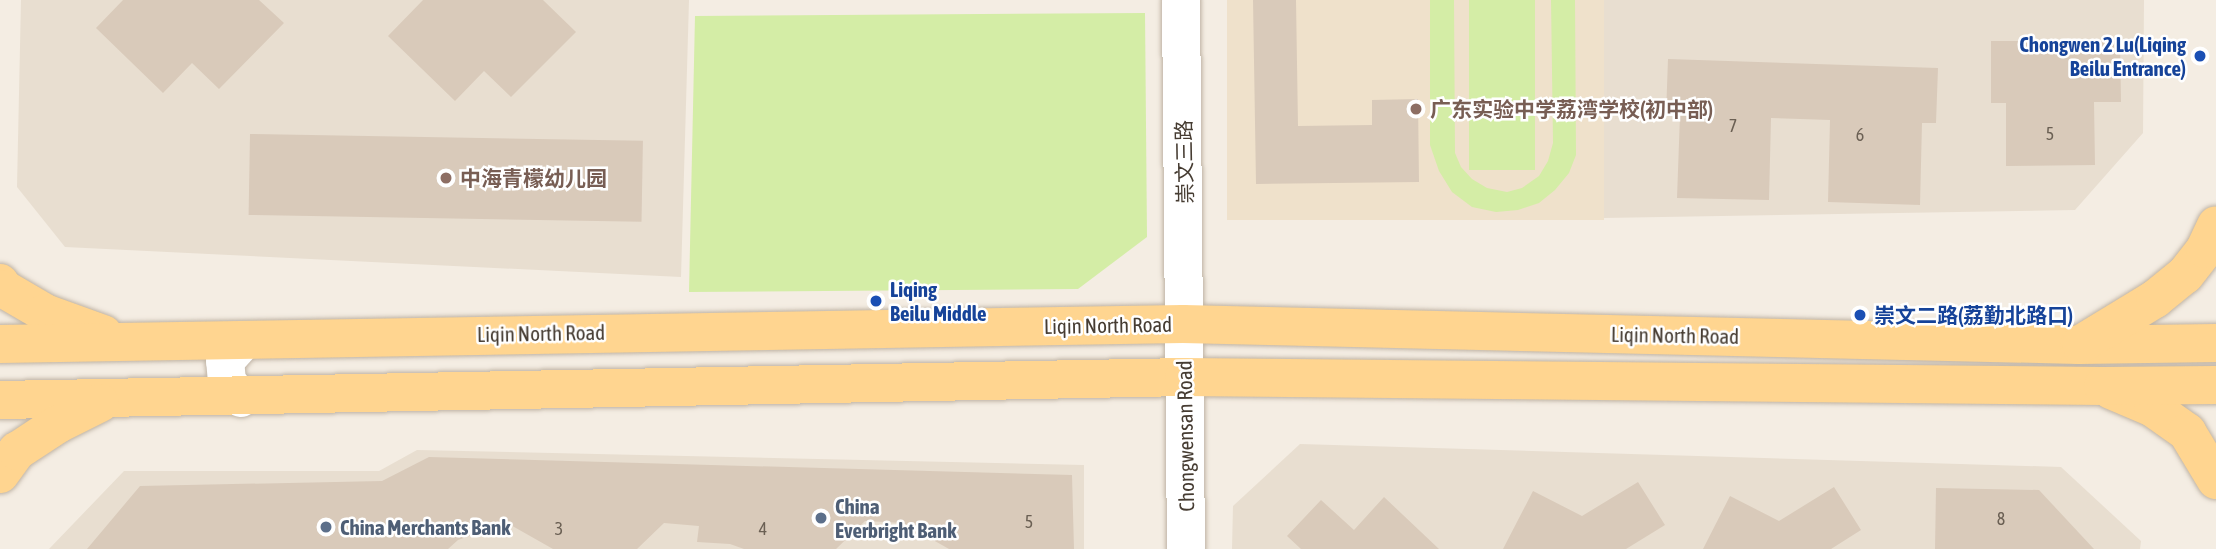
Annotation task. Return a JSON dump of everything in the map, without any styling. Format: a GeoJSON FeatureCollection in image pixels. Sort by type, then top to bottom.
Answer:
{"type":"FeatureCollection","features":[{"type":"Feature","properties":{"kind":"main road"},"geometry":{"type":"LineString","coordinates":[[2079,345],[2155,299],[2185,275],[2205,249],[2216,225]]}},
{"type":"Feature","properties":{"kind":"main road"},"geometry":{"type":"LineString","coordinates":[[0,283],[4,289],[45,313],[128,343]]}},
{"type":"Feature","properties":{"kind":"main road","name":"Liqin North Road"},"geometry":{"type":"LineString","coordinates":[[0,344],[1183,324],[2079,345],[2216,343]]}},
{"type":"Feature","properties":{"kind":"main road"},"geometry":{"type":"LineString","coordinates":[[0,400],[106,401],[1184,377],[2216,385]]}},
{"type":"Feature","properties":{"kind":"main road"},"geometry":{"type":"LineString","coordinates":[[2103,386],[2153,408],[2187,432],[2216,480]]}},
{"type":"Feature","properties":{"kind":"main road"},"geometry":{"type":"LineString","coordinates":[[0,474],[17,451],[58,424],[106,401]]}},
{"type":"Feature","properties":{"kind":"street","name":"崇文三路"},"geometry":{"type":"LineString","coordinates":[[1181,0],[1183,324]]}},
{"type":"Feature","properties":{"kind":"street","name":"Chongwensan Road"},"geometry":{"type":"LineString","coordinates":[[1183,324],[1186,549]]}},
{"type":"Feature","properties":{"kind":"street"},"geometry":{"type":"LineString","coordinates":[[241,398],[227,382],[225,361],[244,340]]}},
{"type":"Feature","properties":{"kind":"shaded area"},"geometry":{"type":"Polygon","coordinates":[[[21,0],[689,0],[681,277],[65,247],[17,187],[21,0]]]}},
{"type":"Feature","properties":{"kind":"shaded area","name":"广东实验中学荔湾学校(初中部)"},"geometry":{"type":"Polygon","coordinates":[[[1227,0],[1604,0],[1604,220],[1227,220],[1227,0]]]}},
{"type":"Feature","properties":{"kind":"shaded area"},"geometry":{"type":"Polygon","coordinates":[[[1604,0],[2144,0],[2143,133],[2075,210],[1603,218],[1604,0]]]}},
{"type":"Feature","properties":{"kind":"shaded area"},"geometry":{"type":"Polygon","coordinates":[[[1300,444],[2061,467],[2141,541],[2140,549],[1232,549],[1233,506],[1300,444]]]}},
{"type":"Feature","properties":{"kind":"shaded area"},"geometry":{"type":"Polygon","coordinates":[[[417,450],[1084,465],[1084,549],[49,549],[124,471],[379,471],[417,450]]]}},
{"type":"Feature","properties":{"kind":"green space"},"geometry":{"type":"Polygon","coordinates":[[[1430,0],[1454,0],[1455,153],[1461,167],[1472,179],[1487,188],[1507,192],[1522,188],[1539,176],[1548,161],[1553,143],[1551,0],[1575,0],[1576,155],[1569,173],[1555,190],[1539,203],[1518,210],[1496,212],[1472,207],[1452,192],[1439,171],[1430,145],[1430,0]]]}},
{"type":"Feature","properties":{"kind":"green space"},"geometry":{"type":"Polygon","coordinates":[[[1469,0],[1535,0],[1535,170],[1469,170],[1469,0]]]}},
{"type":"Feature","properties":{"kind":"green space"},"geometry":{"type":"Polygon","coordinates":[[[1145,13],[1147,237],[1078,289],[689,292],[695,16],[1145,13]]]}},
{"type":"Feature","properties":{"kind":"building"},"geometry":{"type":"Polygon","coordinates":[[[123,0],[259,0],[284,23],[219,89],[192,63],[163,93],[96,28],[123,0]]]}},
{"type":"Feature","properties":{"kind":"building"},"geometry":{"type":"Polygon","coordinates":[[[423,0],[543,0],[576,32],[511,97],[484,71],[455,101],[388,36],[423,0]]]}},
{"type":"Feature","properties":{"kind":"building"},"geometry":{"type":"Polygon","coordinates":[[[1253,0],[1296,0],[1298,126],[1372,125],[1372,100],[1418,99],[1419,182],[1256,184],[1253,0]]]}},
{"type":"Feature","properties":{"kind":"building"},"geometry":{"type":"Polygon","coordinates":[[[1991,41],[2120,41],[2121,102],[2094,102],[2095,165],[2006,166],[2006,103],[1991,103],[1991,41]]]}},
{"type":"Feature","properties":{"kind":"building"},"geometry":{"type":"Polygon","coordinates":[[[1668,59],[1938,68],[1936,123],[1922,123],[1920,205],[1828,202],[1830,120],[1771,118],[1769,200],[1677,198],[1680,115],[1666,115],[1668,59]]]}},
{"type":"Feature","properties":{"kind":"building","name":"中海青檬幼儿园"},"geometry":{"type":"Polygon","coordinates":[[[250,134],[643,141],[642,222],[249,215],[250,134]]]}},
{"type":"Feature","properties":{"kind":"building"},"geometry":{"type":"Polygon","coordinates":[[[429,457],[1072,475],[1074,549],[949,549],[903,523],[865,521],[836,549],[744,549],[730,544],[697,542],[699,526],[664,523],[637,549],[553,549],[507,523],[458,540],[448,549],[87,549],[140,486],[382,481],[429,457]]]}},
{"type":"Feature","properties":{"kind":"building"},"geometry":{"type":"Polygon","coordinates":[[[1638,482],[1665,525],[1626,549],[1503,549],[1533,491],[1582,516],[1638,482]]]}},
{"type":"Feature","properties":{"kind":"building"},"geometry":{"type":"Polygon","coordinates":[[[1834,487],[1861,530],[1831,549],[1703,549],[1730,496],[1779,521],[1834,487]]]}},
{"type":"Feature","properties":{"kind":"building"},"geometry":{"type":"Polygon","coordinates":[[[1936,488],[2039,490],[2094,549],[1935,549],[1936,488]]]}},
{"type":"Feature","properties":{"kind":"building"},"geometry":{"type":"Polygon","coordinates":[[[1384,497],[1439,549],[1301,549],[1287,536],[1321,500],[1354,530],[1384,497]]]}},
{"type":"Feature","properties":{"kind":"place","name":"Chongwen 2 Lu(Liqing Beilu Entrance)"},"geometry":{"type":"Point","coordinates":[2200,56]}},
{"type":"Feature","properties":{"kind":"place","name":"广东实验中学荔湾学校(初中部)"},"geometry":{"type":"Point","coordinates":[1416,109]}},
{"type":"Feature","properties":{"kind":"place","name":"中海青檬幼儿园"},"geometry":{"type":"Point","coordinates":[446,178]}},
{"type":"Feature","properties":{"kind":"place","name":"Liqing Beilu Middle"},"geometry":{"type":"Point","coordinates":[876,301]}},
{"type":"Feature","properties":{"kind":"place","name":"崇文二路(荔勤北路口)"},"geometry":{"type":"Point","coordinates":[1860,315]}},
{"type":"Feature","properties":{"kind":"place","name":"China Everbright Bank"},"geometry":{"type":"Point","coordinates":[821,518]}},
{"type":"Feature","properties":{"kind":"place","name":"China Merchants Bank"},"geometry":{"type":"Point","coordinates":[326,527]}}]}
